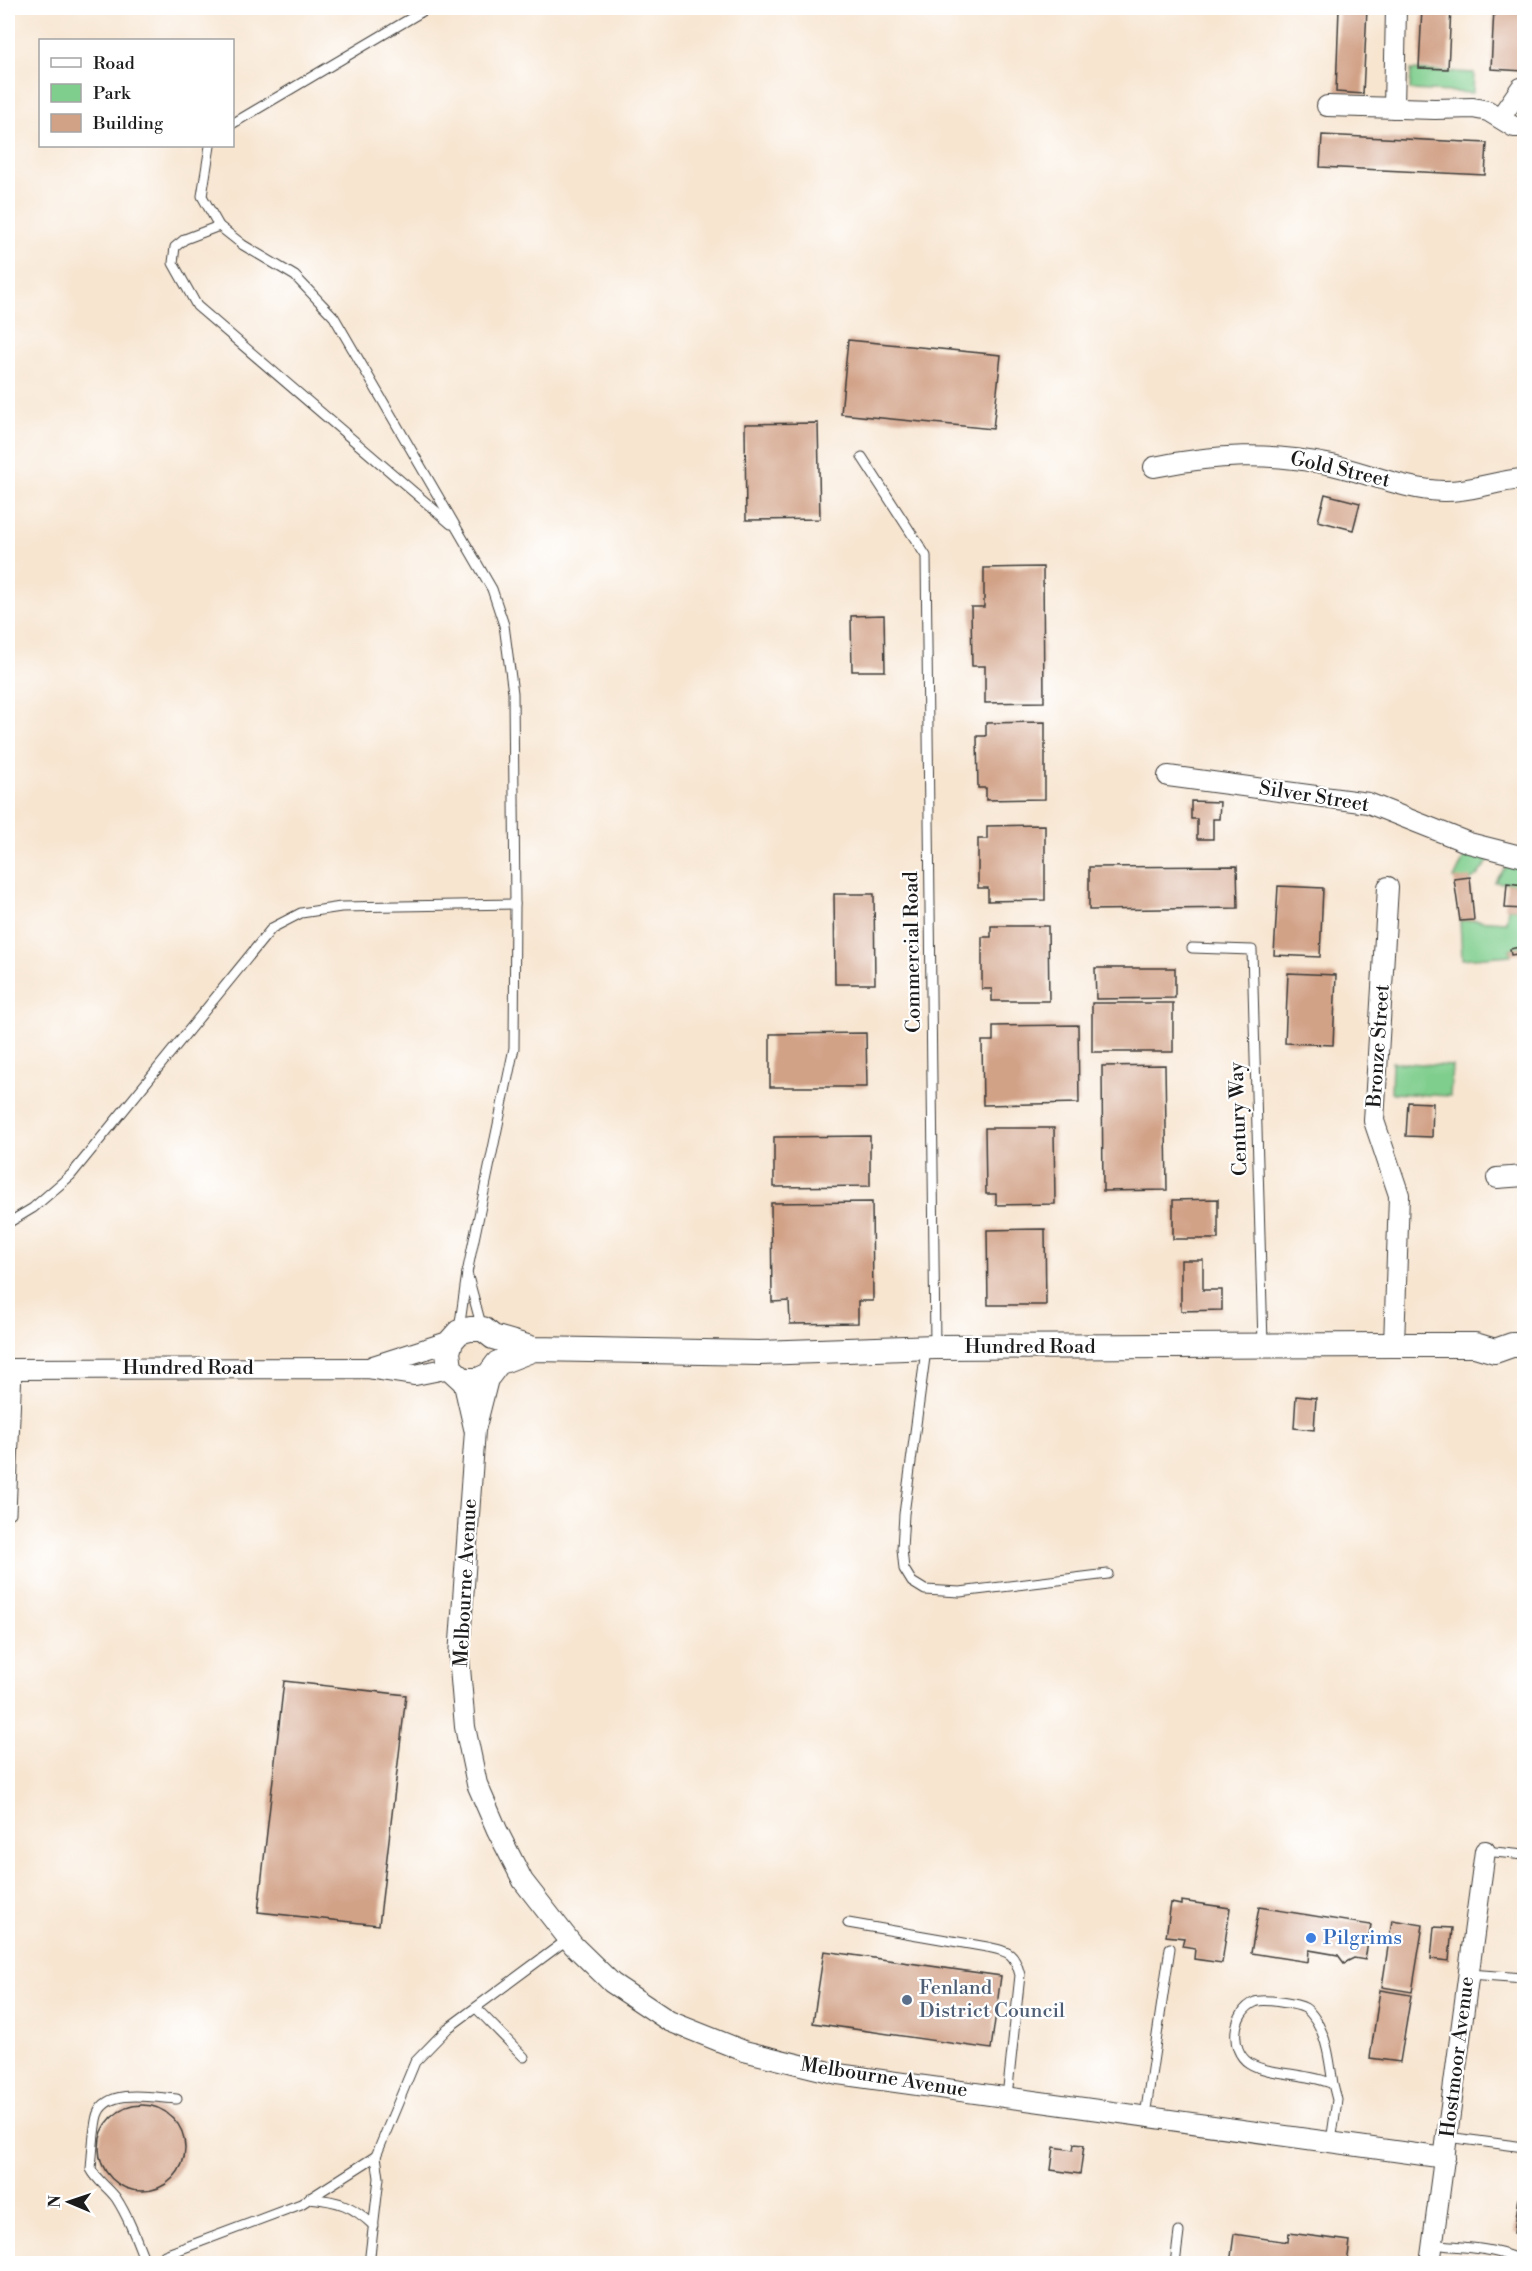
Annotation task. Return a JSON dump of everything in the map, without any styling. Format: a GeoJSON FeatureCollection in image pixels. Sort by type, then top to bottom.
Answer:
{"type":"FeatureCollection","features":[{"type":"Feature","properties":{"kind":"street"},"geometry":{"type":"LineString","coordinates":[[1394,108],[1396,8]]}},
{"type":"Feature","properties":{"kind":"street"},"geometry":{"type":"LineString","coordinates":[[1500,118],[1521,88],[1524,88]]}},
{"type":"Feature","properties":{"kind":"street"},"geometry":{"type":"LineString","coordinates":[[1327,106],[1473,108],[1488,111],[1514,127],[1524,127]]}},
{"type":"Feature","properties":{"kind":"street","name":"Gold Street"},"geometry":{"type":"LineString","coordinates":[[1154,467],[1184,461],[1242,455],[1279,457],[1332,465],[1400,484],[1442,491],[1466,490],[1524,479]]}},
{"type":"Feature","properties":{"kind":"street","name":"Silver Street"},"geometry":{"type":"LineString","coordinates":[[1168,776],[1368,803],[1469,843],[1524,857]]}},
{"type":"Feature","properties":{"kind":"street","name":"Bronze Street"},"geometry":{"type":"LineString","coordinates":[[1388,887],[1374,1121],[1399,1194],[1394,1345]]}},
{"type":"Feature","properties":{"kind":"street"},"geometry":{"type":"LineString","coordinates":[[1497,1178],[1524,1176]]}},
{"type":"Feature","properties":{"kind":"street","name":"Hundred Road"},"geometry":{"type":"LineString","coordinates":[[368,1368],[455,1337],[470,1329],[534,1349],[759,1353],[931,1347],[1394,1345],[1476,1345],[1495,1351],[1512,1345],[1524,1345]]}},
{"type":"Feature","properties":{"kind":"street"},"geometry":{"type":"LineString","coordinates":[[488,1333],[498,1350],[493,1369]]}},
{"type":"Feature","properties":{"kind":"street"},"geometry":{"type":"LineString","coordinates":[[455,1337],[448,1352],[457,1374]]}},
{"type":"Feature","properties":{"kind":"street","name":"Hundred Road"},"geometry":{"type":"LineString","coordinates":[[12,1369],[368,1368],[415,1375],[457,1374],[478,1380],[493,1369],[534,1349]]}},
{"type":"Feature","properties":{"kind":"street","name":"Melbourne Avenue"},"geometry":{"type":"LineString","coordinates":[[493,1369],[475,1430],[459,1656],[465,1727],[477,1784],[523,1881],[568,1939],[612,1983],[669,2021],[744,2051],[838,2074],[1445,2158]]}},
{"type":"Feature","properties":{"kind":"street","name":"Melbourne Avenue"},"geometry":{"type":"LineString","coordinates":[[457,1374],[475,1430]]}},
{"type":"Feature","properties":{"kind":"street","name":"Hostmoor Avenue"},"geometry":{"type":"LineString","coordinates":[[1431,2254],[1485,1851]]}},
{"type":"Feature","properties":{"kind":"lane"},"geometry":{"type":"LineString","coordinates":[[234,123],[428,8]]}},
{"type":"Feature","properties":{"kind":"lane"},"geometry":{"type":"LineString","coordinates":[[210,147],[202,196],[219,226],[243,245],[295,276],[334,317],[492,589],[504,625],[513,693],[516,904],[514,1048],[455,1337]]}},
{"type":"Feature","properties":{"kind":"lane"},"geometry":{"type":"LineString","coordinates":[[219,226],[185,238],[175,247],[173,263],[197,306],[458,530]]}},
{"type":"Feature","properties":{"kind":"lane","name":"Commercial Road"},"geometry":{"type":"LineString","coordinates":[[862,457],[926,556],[931,1347],[903,1526],[904,1569],[912,1582],[925,1590],[960,1592],[1107,1574]]}},
{"type":"Feature","properties":{"kind":"lane"},"geometry":{"type":"LineString","coordinates":[[8,1223],[33,1208],[71,1175],[272,927],[301,913],[341,907],[516,904]]}},
{"type":"Feature","properties":{"kind":"lane","name":"Century Way"},"geometry":{"type":"LineString","coordinates":[[1192,948],[1252,950],[1264,1347]]}},
{"type":"Feature","properties":{"kind":"lane"},"geometry":{"type":"LineString","coordinates":[[467,1273],[488,1333]]}},
{"type":"Feature","properties":{"kind":"lane"},"geometry":{"type":"LineString","coordinates":[[8,1512],[10,1513],[12,1369]]}},
{"type":"Feature","properties":{"kind":"lane"},"geometry":{"type":"LineString","coordinates":[[1485,1851],[1524,1855]]}},
{"type":"Feature","properties":{"kind":"lane"},"geometry":{"type":"LineString","coordinates":[[848,1923],[987,1947],[1007,1952],[1016,1958],[1020,1975],[1007,2097]]}},
{"type":"Feature","properties":{"kind":"lane"},"geometry":{"type":"LineString","coordinates":[[369,2264],[379,2178],[376,2157],[416,2062],[448,2028],[568,1939]]}},
{"type":"Feature","properties":{"kind":"lane"},"geometry":{"type":"LineString","coordinates":[[1145,2116],[1170,1948]]}},
{"type":"Feature","properties":{"kind":"lane"},"geometry":{"type":"LineString","coordinates":[[1469,1974],[1524,1978]]}},
{"type":"Feature","properties":{"kind":"lane"},"geometry":{"type":"LineString","coordinates":[[1330,2142],[1337,2100],[1319,2025],[1305,2008],[1264,2000],[1247,2007],[1236,2027],[1236,2047],[1240,2056],[1251,2064],[1318,2078],[1333,2084]]}},
{"type":"Feature","properties":{"kind":"lane"},"geometry":{"type":"LineString","coordinates":[[476,2008],[524,2057]]}},
{"type":"Feature","properties":{"kind":"lane"},"geometry":{"type":"LineString","coordinates":[[146,2264],[128,2218],[112,2193],[95,2178],[91,2169],[98,2113],[108,2101],[119,2096],[177,2099]]}},
{"type":"Feature","properties":{"kind":"lane"},"geometry":{"type":"LineString","coordinates":[[1448,2137],[1524,2147]]}},
{"type":"Feature","properties":{"kind":"lane"},"geometry":{"type":"LineString","coordinates":[[152,2264],[165,2255],[301,2204],[376,2157]]}},
{"type":"Feature","properties":{"kind":"lane"},"geometry":{"type":"LineString","coordinates":[[309,2198],[333,2200],[347,2205],[374,2226]]}},
{"type":"Feature","properties":{"kind":"lane"},"geometry":{"type":"LineString","coordinates":[[1175,2264],[1179,2232]]}},
{"type":"Feature","properties":{"kind":"lane"},"geometry":{"type":"LineString","coordinates":[[1431,2254],[1486,2251],[1514,2257],[1524,2263]]}},
{"type":"Feature","properties":{"kind":"green space"},"geometry":{"type":"Polygon","coordinates":[[[1411,70],[1474,73],[1473,93],[1410,90],[1411,70]]]}},
{"type":"Feature","properties":{"kind":"green space"},"geometry":{"type":"Polygon","coordinates":[[[1469,847],[1493,855],[1477,876],[1470,881],[1454,879],[1469,847]]]}},
{"type":"Feature","properties":{"kind":"green space"},"geometry":{"type":"Polygon","coordinates":[[[1510,861],[1524,865],[1523,880],[1520,885],[1495,882],[1510,861]]]}},
{"type":"Feature","properties":{"kind":"green space"},"geometry":{"type":"Polygon","coordinates":[[[1508,908],[1524,909],[1524,946],[1510,949],[1511,955],[1462,959],[1460,921],[1506,922],[1508,908]]]}},
{"type":"Feature","properties":{"kind":"green space"},"geometry":{"type":"Polygon","coordinates":[[[1392,1062],[1452,1066],[1450,1096],[1391,1093],[1392,1062]]]}},
{"type":"Feature","properties":{"kind":"building"},"geometry":{"type":"Polygon","coordinates":[[[1339,8],[1367,8],[1363,94],[1336,92],[1339,8]]]}},
{"type":"Feature","properties":{"kind":"building"},"geometry":{"type":"Polygon","coordinates":[[[1422,8],[1451,8],[1448,69],[1419,68],[1422,8]]]}},
{"type":"Feature","properties":{"kind":"building"},"geometry":{"type":"Polygon","coordinates":[[[1494,8],[1524,8],[1524,71],[1491,69],[1494,8]]]}},
{"type":"Feature","properties":{"kind":"building"},"geometry":{"type":"Polygon","coordinates":[[[1322,135],[1487,143],[1485,175],[1320,167],[1322,135]]]}},
{"type":"Feature","properties":{"kind":"building"},"geometry":{"type":"Polygon","coordinates":[[[848,340],[1001,355],[993,429],[841,414],[848,340]]]}},
{"type":"Feature","properties":{"kind":"building"},"geometry":{"type":"Polygon","coordinates":[[[818,423],[820,519],[746,520],[745,424],[818,423]]]}},
{"type":"Feature","properties":{"kind":"building"},"geometry":{"type":"Polygon","coordinates":[[[1325,494],[1360,503],[1353,530],[1318,521],[1325,494]]]}},
{"type":"Feature","properties":{"kind":"building"},"geometry":{"type":"Polygon","coordinates":[[[1043,567],[1044,702],[985,703],[985,666],[972,666],[971,607],[984,607],[984,568],[1043,567]]]}},
{"type":"Feature","properties":{"kind":"building"},"geometry":{"type":"Polygon","coordinates":[[[884,615],[885,671],[852,671],[851,616],[884,615]]]}},
{"type":"Feature","properties":{"kind":"building"},"geometry":{"type":"Polygon","coordinates":[[[1045,722],[1045,799],[986,800],[986,788],[978,788],[977,736],[986,736],[986,723],[1045,722]]]}},
{"type":"Feature","properties":{"kind":"building"},"geometry":{"type":"Polygon","coordinates":[[[1191,801],[1220,802],[1219,819],[1213,819],[1213,839],[1197,839],[1197,819],[1191,819],[1191,801]]]}},
{"type":"Feature","properties":{"kind":"building"},"geometry":{"type":"Polygon","coordinates":[[[1045,825],[1045,900],[988,901],[988,888],[978,888],[978,839],[987,839],[987,826],[1045,825]]]}},
{"type":"Feature","properties":{"kind":"building"},"geometry":{"type":"Polygon","coordinates":[[[1237,866],[1238,908],[1089,910],[1089,867],[1237,866]]]}},
{"type":"Feature","properties":{"kind":"building"},"geometry":{"type":"Polygon","coordinates":[[[1470,877],[1474,920],[1460,921],[1454,879],[1470,877]]]}},
{"type":"Feature","properties":{"kind":"building"},"geometry":{"type":"Polygon","coordinates":[[[1507,883],[1524,885],[1524,909],[1505,908],[1507,883]]]}},
{"type":"Feature","properties":{"kind":"building"},"geometry":{"type":"Polygon","coordinates":[[[1278,886],[1323,888],[1320,957],[1274,955],[1278,886]]]}},
{"type":"Feature","properties":{"kind":"building"},"geometry":{"type":"Polygon","coordinates":[[[834,894],[874,894],[875,984],[835,984],[834,894]]]}},
{"type":"Feature","properties":{"kind":"building"},"geometry":{"type":"Polygon","coordinates":[[[991,926],[1048,926],[1049,1001],[992,1001],[992,989],[982,989],[982,937],[991,937],[991,926]]]}},
{"type":"Feature","properties":{"kind":"building"},"geometry":{"type":"Polygon","coordinates":[[[1524,946],[1524,953],[1511,955],[1510,949],[1524,946]]]}},
{"type":"Feature","properties":{"kind":"building"},"geometry":{"type":"Polygon","coordinates":[[[1095,968],[1175,968],[1175,998],[1096,999],[1095,968]]]}},
{"type":"Feature","properties":{"kind":"building"},"geometry":{"type":"Polygon","coordinates":[[[1288,973],[1336,975],[1333,1045],[1285,1043],[1288,973]]]}},
{"type":"Feature","properties":{"kind":"building"},"geometry":{"type":"Polygon","coordinates":[[[1092,1003],[1173,1003],[1173,1052],[1092,1052],[1092,1003]]]}},
{"type":"Feature","properties":{"kind":"building"},"geometry":{"type":"Polygon","coordinates":[[[1078,1025],[1079,1103],[983,1105],[982,1041],[993,1041],[993,1026],[1078,1025]]]}},
{"type":"Feature","properties":{"kind":"building"},"geometry":{"type":"Polygon","coordinates":[[[866,1033],[867,1087],[770,1087],[770,1034],[866,1033]]]}},
{"type":"Feature","properties":{"kind":"building"},"geometry":{"type":"Polygon","coordinates":[[[1165,1065],[1167,1190],[1103,1191],[1102,1066],[1165,1065]]]}},
{"type":"Feature","properties":{"kind":"building"},"geometry":{"type":"Polygon","coordinates":[[[1408,1102],[1433,1103],[1432,1137],[1406,1136],[1408,1102]]]}},
{"type":"Feature","properties":{"kind":"building"},"geometry":{"type":"Polygon","coordinates":[[[985,1128],[1054,1128],[1055,1204],[996,1205],[996,1194],[986,1194],[985,1128]]]}},
{"type":"Feature","properties":{"kind":"building"},"geometry":{"type":"Polygon","coordinates":[[[870,1136],[870,1186],[774,1187],[774,1137],[870,1136]]]}},
{"type":"Feature","properties":{"kind":"building"},"geometry":{"type":"Polygon","coordinates":[[[1218,1199],[1218,1239],[1173,1239],[1173,1200],[1218,1199]]]}},
{"type":"Feature","properties":{"kind":"building"},"geometry":{"type":"Polygon","coordinates":[[[872,1202],[873,1301],[858,1301],[858,1323],[790,1324],[789,1301],[772,1302],[771,1203],[872,1202]]]}},
{"type":"Feature","properties":{"kind":"building"},"geometry":{"type":"Polygon","coordinates":[[[1045,1229],[1046,1305],[988,1305],[987,1230],[1045,1229]]]}},
{"type":"Feature","properties":{"kind":"building"},"geometry":{"type":"Polygon","coordinates":[[[1181,1260],[1203,1260],[1203,1290],[1222,1290],[1222,1310],[1181,1311],[1181,1260]]]}},
{"type":"Feature","properties":{"kind":"building"},"geometry":{"type":"Polygon","coordinates":[[[1296,1396],[1316,1398],[1314,1430],[1294,1428],[1296,1396]]]}},
{"type":"Feature","properties":{"kind":"building"},"geometry":{"type":"Polygon","coordinates":[[[284,1681],[406,1695],[379,1925],[258,1912],[284,1681]]]}},
{"type":"Feature","properties":{"kind":"building"},"geometry":{"type":"Polygon","coordinates":[[[1181,1901],[1230,1908],[1222,1963],[1194,1959],[1195,1948],[1182,1946],[1184,1938],[1166,1936],[1171,1903],[1181,1905],[1181,1901]]]}},
{"type":"Feature","properties":{"kind":"building","name":"Pilgrims"},"geometry":{"type":"Polygon","coordinates":[[[1259,1907],[1371,1925],[1365,1960],[1354,1958],[1344,1963],[1338,1955],[1309,1950],[1308,1962],[1251,1953],[1259,1907]]]}},
{"type":"Feature","properties":{"kind":"building"},"geometry":{"type":"Polygon","coordinates":[[[1392,1920],[1423,1925],[1412,1992],[1382,1987],[1392,1920]]]}},
{"type":"Feature","properties":{"kind":"building"},"geometry":{"type":"Polygon","coordinates":[[[1434,1927],[1452,1928],[1449,1961],[1431,1959],[1434,1927]]]}},
{"type":"Feature","properties":{"kind":"building","name":"Fenland District Council"},"geometry":{"type":"Polygon","coordinates":[[[824,1951],[1001,1976],[991,2049],[813,2023],[824,1951]]]}},
{"type":"Feature","properties":{"kind":"building"},"geometry":{"type":"Polygon","coordinates":[[[1380,1990],[1411,1995],[1400,2062],[1370,2058],[1380,1990]]]}},
{"type":"Feature","properties":{"kind":"building"},"geometry":{"type":"Polygon","coordinates":[[[142,2105],[166,2112],[178,2124],[185,2148],[178,2172],[166,2184],[142,2191],[118,2184],[106,2172],[99,2148],[106,2124],[118,2112],[142,2105]]]}},
{"type":"Feature","properties":{"kind":"building"},"geometry":{"type":"Polygon","coordinates":[[[1074,2144],[1084,2145],[1080,2174],[1051,2170],[1054,2147],[1073,2150],[1074,2144]]]}},
{"type":"Feature","properties":{"kind":"building"},"geometry":{"type":"Polygon","coordinates":[[[1519,2197],[1524,2198],[1524,2234],[1514,2233],[1519,2197]]]}},
{"type":"Feature","properties":{"kind":"building"},"geometry":{"type":"Polygon","coordinates":[[[1289,2233],[1350,2241],[1347,2264],[1230,2264],[1234,2234],[1288,2242],[1289,2233]]]}},
{"type":"Feature","properties":{"kind":"place","name":"Pilgrims"},"geometry":{"type":"Point","coordinates":[1311,1938]}},
{"type":"Feature","properties":{"kind":"place","name":"Fenland District Council"},"geometry":{"type":"Point","coordinates":[907,2000]}}]}
